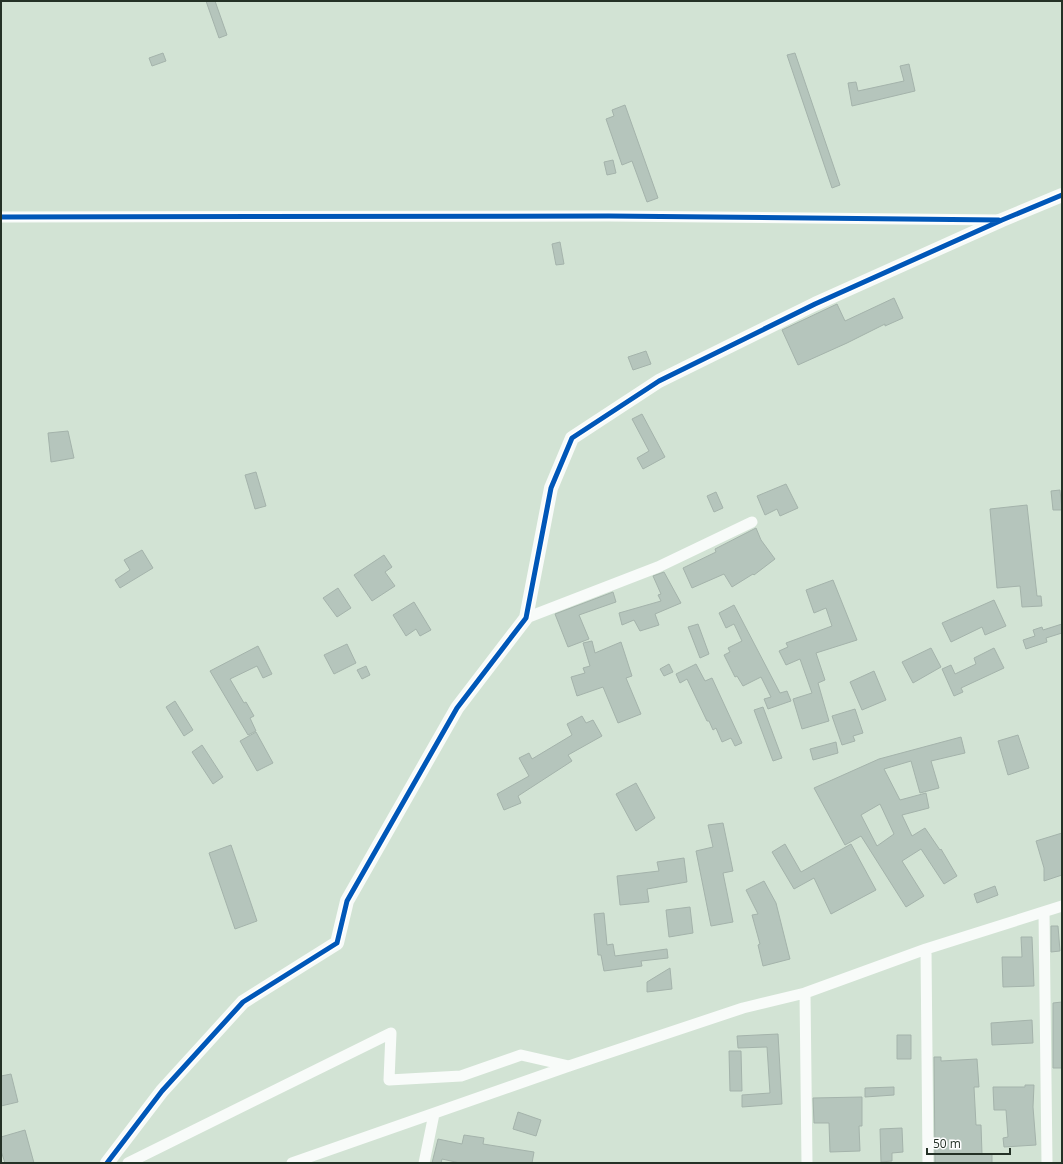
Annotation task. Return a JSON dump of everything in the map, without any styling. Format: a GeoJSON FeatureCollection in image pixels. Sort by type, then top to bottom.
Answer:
{"type":"FeatureCollection","features":[{"type":"Feature","properties":{"kind":"street"},"geometry":{"type":"LineString","coordinates":[[108,1163],[162,1091],[243,1002],[337,943],[347,901],[457,708],[526,618],[551,488],[572,438],[659,381],[815,304],[1002,220],[1062,195]]}},
{"type":"Feature","properties":{"kind":"street"},"geometry":{"type":"LineString","coordinates":[[1,217],[616,216],[1002,220]]}},
{"type":"Feature","properties":{"kind":"street"},"geometry":{"type":"LineString","coordinates":[[526,618],[658,567],[752,522]]}},
{"type":"Feature","properties":{"kind":"street"},"geometry":{"type":"LineString","coordinates":[[299,1162],[569,1066],[744,1008],[805,994],[926,949],[1062,906]]}},
{"type":"Feature","properties":{"kind":"street"},"geometry":{"type":"LineString","coordinates":[[1044,912],[1047,1163]]}},
{"type":"Feature","properties":{"kind":"street"},"geometry":{"type":"LineString","coordinates":[[926,949],[928,1163]]}},
{"type":"Feature","properties":{"kind":"street"},"geometry":{"type":"LineString","coordinates":[[805,994],[807,1163]]}},
{"type":"Feature","properties":{"kind":"street"},"geometry":{"type":"LineString","coordinates":[[128,1163],[391,1033],[389,1080],[461,1076],[521,1055],[569,1066]]}},
{"type":"Feature","properties":{"kind":"street"},"geometry":{"type":"LineString","coordinates":[[424,1163],[434,1114]]}},
{"type":"Feature","properties":{"kind":"building"},"geometry":{"type":"Polygon","coordinates":[[[206,1],[215,1],[227,35],[219,38],[206,1]]]}},
{"type":"Feature","properties":{"kind":"building"},"geometry":{"type":"Polygon","coordinates":[[[163,53],[166,61],[152,66],[149,58],[163,53]]]}},
{"type":"Feature","properties":{"kind":"building"},"geometry":{"type":"Polygon","coordinates":[[[795,53],[840,185],[832,188],[787,55],[795,53]]]}},
{"type":"Feature","properties":{"kind":"building"},"geometry":{"type":"Polygon","coordinates":[[[909,64],[915,91],[852,106],[848,83],[856,82],[858,91],[904,81],[900,66],[909,64]]]}},
{"type":"Feature","properties":{"kind":"building"},"geometry":{"type":"Polygon","coordinates":[[[625,105],[658,198],[647,202],[632,161],[622,165],[606,119],[614,116],[612,110],[625,105]]]}},
{"type":"Feature","properties":{"kind":"building"},"geometry":{"type":"Polygon","coordinates":[[[613,160],[616,173],[607,175],[604,162],[613,160]]]}},
{"type":"Feature","properties":{"kind":"building"},"geometry":{"type":"Polygon","coordinates":[[[560,242],[564,264],[556,265],[552,244],[560,242]]]}},
{"type":"Feature","properties":{"kind":"building"},"geometry":{"type":"Polygon","coordinates":[[[894,298],[903,318],[885,326],[885,324],[798,365],[782,330],[837,304],[845,321],[894,298]]]}},
{"type":"Feature","properties":{"kind":"building"},"geometry":{"type":"Polygon","coordinates":[[[646,351],[651,364],[633,370],[628,357],[646,351]]]}},
{"type":"Feature","properties":{"kind":"building"},"geometry":{"type":"Polygon","coordinates":[[[642,414],[665,457],[643,469],[637,458],[649,451],[632,419],[642,414]]]}},
{"type":"Feature","properties":{"kind":"building"},"geometry":{"type":"Polygon","coordinates":[[[68,431],[74,458],[51,462],[48,433],[68,431]]]}},
{"type":"Feature","properties":{"kind":"building"},"geometry":{"type":"Polygon","coordinates":[[[256,472],[266,506],[255,509],[245,475],[256,472]]]}},
{"type":"Feature","properties":{"kind":"building"},"geometry":{"type":"Polygon","coordinates":[[[786,484],[798,508],[780,516],[777,509],[765,515],[757,496],[786,484]]]}},
{"type":"Feature","properties":{"kind":"building"},"geometry":{"type":"Polygon","coordinates":[[[1060,490],[1062,510],[1053,510],[1051,491],[1060,490]]]}},
{"type":"Feature","properties":{"kind":"building"},"geometry":{"type":"Polygon","coordinates":[[[716,492],[723,508],[714,512],[707,496],[716,492]]]}},
{"type":"Feature","properties":{"kind":"building"},"geometry":{"type":"Polygon","coordinates":[[[1027,505],[1037,596],[1041,596],[1042,606],[1022,607],[1020,586],[997,588],[990,509],[1027,505]]]}},
{"type":"Feature","properties":{"kind":"building"},"geometry":{"type":"Polygon","coordinates":[[[756,528],[761,540],[775,559],[754,575],[753,574],[732,587],[724,574],[692,588],[683,568],[716,552],[715,549],[756,528]]]}},
{"type":"Feature","properties":{"kind":"building"},"geometry":{"type":"Polygon","coordinates":[[[142,550],[153,568],[120,588],[115,580],[130,570],[124,560],[142,550]]]}},
{"type":"Feature","properties":{"kind":"building"},"geometry":{"type":"Polygon","coordinates":[[[384,555],[392,567],[385,572],[395,586],[372,601],[354,575],[384,555]]]}},
{"type":"Feature","properties":{"kind":"building"},"geometry":{"type":"Polygon","coordinates":[[[664,572],[681,603],[655,614],[659,625],[640,631],[634,620],[622,625],[619,613],[661,601],[658,595],[661,594],[653,576],[664,572]]]}},
{"type":"Feature","properties":{"kind":"building"},"geometry":{"type":"Polygon","coordinates":[[[833,580],[857,640],[816,653],[825,680],[818,683],[829,721],[802,729],[793,699],[812,693],[800,659],[786,665],[779,651],[788,647],[786,643],[832,626],[826,608],[814,613],[806,590],[833,580]]]}},
{"type":"Feature","properties":{"kind":"building"},"geometry":{"type":"Polygon","coordinates":[[[338,588],[351,608],[337,617],[323,598],[338,588]]]}},
{"type":"Feature","properties":{"kind":"building"},"geometry":{"type":"Polygon","coordinates":[[[613,592],[616,602],[579,615],[589,639],[568,647],[555,614],[613,592]]]}},
{"type":"Feature","properties":{"kind":"building"},"geometry":{"type":"Polygon","coordinates":[[[994,600],[1006,626],[985,635],[982,627],[951,642],[942,623],[994,600]]]}},
{"type":"Feature","properties":{"kind":"building"},"geometry":{"type":"Polygon","coordinates":[[[414,602],[431,630],[420,636],[416,629],[406,636],[393,615],[414,602]]]}},
{"type":"Feature","properties":{"kind":"building"},"geometry":{"type":"Polygon","coordinates":[[[734,605],[780,693],[787,691],[791,701],[768,709],[764,699],[771,697],[761,677],[743,686],[737,676],[735,677],[724,655],[730,652],[728,648],[742,641],[734,624],[726,628],[719,613],[734,605]]]}},
{"type":"Feature","properties":{"kind":"building"},"geometry":{"type":"Polygon","coordinates":[[[698,624],[709,654],[700,658],[688,627],[698,624]]]}},
{"type":"Feature","properties":{"kind":"building"},"geometry":{"type":"Polygon","coordinates":[[[1062,624],[1062,633],[1046,638],[1047,642],[1026,649],[1023,640],[1035,636],[1033,630],[1042,627],[1043,630],[1062,624]]]}},
{"type":"Feature","properties":{"kind":"building"},"geometry":{"type":"Polygon","coordinates":[[[592,641],[595,653],[621,642],[632,676],[626,678],[641,714],[618,723],[603,687],[577,696],[571,677],[585,673],[583,668],[590,666],[583,643],[592,641]]]}},
{"type":"Feature","properties":{"kind":"building"},"geometry":{"type":"Polygon","coordinates":[[[347,644],[356,663],[334,674],[324,655],[347,644]]]}},
{"type":"Feature","properties":{"kind":"building"},"geometry":{"type":"Polygon","coordinates":[[[258,646],[272,674],[263,678],[257,666],[230,679],[244,703],[246,702],[254,716],[250,718],[256,731],[248,735],[210,671],[258,646]]]}},
{"type":"Feature","properties":{"kind":"building"},"geometry":{"type":"Polygon","coordinates":[[[931,648],[941,667],[913,683],[902,662],[931,648]]]}},
{"type":"Feature","properties":{"kind":"building"},"geometry":{"type":"Polygon","coordinates":[[[994,648],[1004,668],[961,688],[963,692],[954,696],[942,669],[951,665],[955,674],[976,664],[974,658],[994,648]]]}},
{"type":"Feature","properties":{"kind":"building"},"geometry":{"type":"Polygon","coordinates":[[[669,664],[673,672],[664,676],[660,669],[669,664]]]}},
{"type":"Feature","properties":{"kind":"building"},"geometry":{"type":"Polygon","coordinates":[[[696,664],[705,681],[712,678],[742,743],[735,746],[731,738],[722,742],[716,728],[713,730],[709,721],[707,721],[687,679],[680,683],[676,674],[696,664]]]}},
{"type":"Feature","properties":{"kind":"building"},"geometry":{"type":"Polygon","coordinates":[[[366,666],[370,675],[362,679],[357,670],[366,666]]]}},
{"type":"Feature","properties":{"kind":"building"},"geometry":{"type":"Polygon","coordinates":[[[874,671],[886,700],[862,710],[850,682],[874,671]]]}},
{"type":"Feature","properties":{"kind":"building"},"geometry":{"type":"Polygon","coordinates":[[[175,701],[193,730],[184,736],[166,707],[175,701]]]}},
{"type":"Feature","properties":{"kind":"building"},"geometry":{"type":"Polygon","coordinates":[[[763,707],[782,758],[773,761],[754,710],[763,707]]]}},
{"type":"Feature","properties":{"kind":"building"},"geometry":{"type":"Polygon","coordinates":[[[855,709],[863,733],[853,736],[855,741],[842,745],[832,716],[855,709]]]}},
{"type":"Feature","properties":{"kind":"building"},"geometry":{"type":"Polygon","coordinates":[[[582,716],[586,723],[593,720],[602,736],[568,755],[572,761],[518,796],[521,803],[504,810],[497,794],[529,776],[519,758],[529,753],[532,759],[572,735],[567,724],[582,716]]]}},
{"type":"Feature","properties":{"kind":"building"},"geometry":{"type":"Polygon","coordinates":[[[256,732],[273,763],[257,771],[240,741],[256,732]]]}},
{"type":"Feature","properties":{"kind":"building"},"geometry":{"type":"Polygon","coordinates":[[[1018,735],[1029,768],[1008,775],[998,741],[1018,735]]]}},
{"type":"Feature","properties":{"kind":"building"},"geometry":{"type":"Polygon","coordinates":[[[961,737],[965,753],[931,761],[939,788],[920,793],[911,761],[884,769],[900,800],[926,793],[929,808],[902,815],[912,836],[925,828],[940,850],[941,849],[957,876],[944,884],[921,849],[902,861],[924,896],[906,907],[861,836],[845,845],[814,788],[879,759],[961,737]],[[880,804],[861,815],[877,846],[894,834],[880,804]]]}},
{"type":"Feature","properties":{"kind":"building"},"geometry":{"type":"Polygon","coordinates":[[[836,742],[838,753],[813,760],[810,749],[836,742]]]}},
{"type":"Feature","properties":{"kind":"building"},"geometry":{"type":"Polygon","coordinates":[[[202,745],[223,777],[213,784],[192,752],[202,745]]]}},
{"type":"Feature","properties":{"kind":"building"},"geometry":{"type":"Polygon","coordinates":[[[636,783],[655,818],[636,831],[616,794],[636,783]]]}},
{"type":"Feature","properties":{"kind":"building"},"geometry":{"type":"Polygon","coordinates":[[[723,823],[733,871],[723,873],[733,922],[711,926],[696,851],[713,847],[708,825],[723,823]]]}},
{"type":"Feature","properties":{"kind":"building"},"geometry":{"type":"Polygon","coordinates":[[[1062,833],[1062,875],[1044,881],[1044,868],[1036,841],[1062,833]]]}},
{"type":"Feature","properties":{"kind":"building"},"geometry":{"type":"Polygon","coordinates":[[[785,844],[801,872],[851,844],[876,890],[831,914],[814,878],[794,889],[772,852],[785,844]]]}},
{"type":"Feature","properties":{"kind":"building"},"geometry":{"type":"Polygon","coordinates":[[[231,845],[257,921],[235,929],[209,853],[231,845]]]}},
{"type":"Feature","properties":{"kind":"building"},"geometry":{"type":"Polygon","coordinates":[[[684,858],[687,882],[647,889],[649,902],[620,905],[617,876],[659,871],[657,862],[684,858]]]}},
{"type":"Feature","properties":{"kind":"building"},"geometry":{"type":"Polygon","coordinates":[[[764,881],[776,903],[790,959],[763,966],[758,945],[760,944],[752,915],[758,914],[746,890],[764,881]]]}},
{"type":"Feature","properties":{"kind":"building"},"geometry":{"type":"Polygon","coordinates":[[[995,886],[998,895],[977,903],[974,894],[995,886]]]}},
{"type":"Feature","properties":{"kind":"building"},"geometry":{"type":"Polygon","coordinates":[[[690,907],[693,933],[669,937],[666,910],[690,907]]]}},
{"type":"Feature","properties":{"kind":"building"},"geometry":{"type":"Polygon","coordinates":[[[604,913],[607,945],[613,944],[615,956],[667,949],[668,958],[641,961],[642,966],[604,971],[601,955],[598,955],[594,914],[604,913]]]}},
{"type":"Feature","properties":{"kind":"building"},"geometry":{"type":"Polygon","coordinates":[[[1051,926],[1058,926],[1060,951],[1051,952],[1051,926]]]}},
{"type":"Feature","properties":{"kind":"building"},"geometry":{"type":"Polygon","coordinates":[[[1021,937],[1032,937],[1034,986],[1003,987],[1002,957],[1022,957],[1021,937]]]}},
{"type":"Feature","properties":{"kind":"building"},"geometry":{"type":"Polygon","coordinates":[[[670,968],[672,989],[647,992],[647,982],[670,968]]]}},
{"type":"Feature","properties":{"kind":"building"},"geometry":{"type":"Polygon","coordinates":[[[1062,1002],[1062,1068],[1053,1068],[1053,1003],[1062,1002]]]}},
{"type":"Feature","properties":{"kind":"building"},"geometry":{"type":"Polygon","coordinates":[[[1032,1020],[1033,1043],[992,1045],[991,1023],[1032,1020]]]}},
{"type":"Feature","properties":{"kind":"building"},"geometry":{"type":"Polygon","coordinates":[[[778,1034],[782,1104],[742,1107],[742,1095],[770,1093],[767,1047],[738,1048],[737,1036],[778,1034]]]}},
{"type":"Feature","properties":{"kind":"building"},"geometry":{"type":"Polygon","coordinates":[[[897,1035],[911,1035],[911,1059],[897,1059],[897,1035]]]}},
{"type":"Feature","properties":{"kind":"building"},"geometry":{"type":"Polygon","coordinates":[[[729,1051],[741,1051],[742,1091],[730,1091],[729,1051]]]}},
{"type":"Feature","properties":{"kind":"building"},"geometry":{"type":"Polygon","coordinates":[[[934,1057],[941,1057],[941,1061],[977,1059],[979,1087],[974,1087],[976,1125],[981,1125],[982,1154],[992,1154],[992,1163],[935,1163],[934,1057]]]}},
{"type":"Feature","properties":{"kind":"building"},"geometry":{"type":"Polygon","coordinates":[[[11,1074],[18,1102],[1,1106],[1,1076],[11,1074]]]}},
{"type":"Feature","properties":{"kind":"building"},"geometry":{"type":"Polygon","coordinates":[[[1025,1085],[1034,1085],[1033,1107],[1036,1145],[1004,1147],[1003,1138],[1008,1137],[1006,1110],[994,1110],[993,1087],[1025,1087],[1025,1085]]]}},
{"type":"Feature","properties":{"kind":"building"},"geometry":{"type":"Polygon","coordinates":[[[894,1087],[894,1095],[865,1097],[865,1088],[894,1087]]]}},
{"type":"Feature","properties":{"kind":"building"},"geometry":{"type":"Polygon","coordinates":[[[862,1097],[862,1126],[859,1126],[860,1151],[830,1152],[829,1123],[814,1123],[813,1098],[862,1097]]]}},
{"type":"Feature","properties":{"kind":"building"},"geometry":{"type":"Polygon","coordinates":[[[518,1112],[541,1120],[536,1136],[513,1129],[518,1112]]]}},
{"type":"Feature","properties":{"kind":"building"},"geometry":{"type":"Polygon","coordinates":[[[902,1128],[903,1152],[892,1153],[892,1161],[881,1162],[880,1129],[902,1128]]]}},
{"type":"Feature","properties":{"kind":"building"},"geometry":{"type":"Polygon","coordinates":[[[25,1130],[34,1163],[5,1163],[1,1151],[1,1137],[25,1130]]]}},
{"type":"Feature","properties":{"kind":"building"},"geometry":{"type":"Polygon","coordinates":[[[464,1135],[484,1138],[483,1144],[534,1152],[532,1163],[460,1163],[442,1159],[441,1163],[432,1163],[438,1139],[462,1144],[464,1135]]]}},
{"type":"Feature","properties":{"kind":"cycle path"},"geometry":{"type":"LineString","coordinates":[[107,1163],[162,1091],[243,1002],[337,943],[347,901],[457,708],[526,618],[551,488],[572,438],[659,381],[815,304],[1002,220],[1062,195]]}},
{"type":"Feature","properties":{"kind":"cycle path"},"geometry":{"type":"LineString","coordinates":[[1,217],[609,216],[999,220]]}}]}
